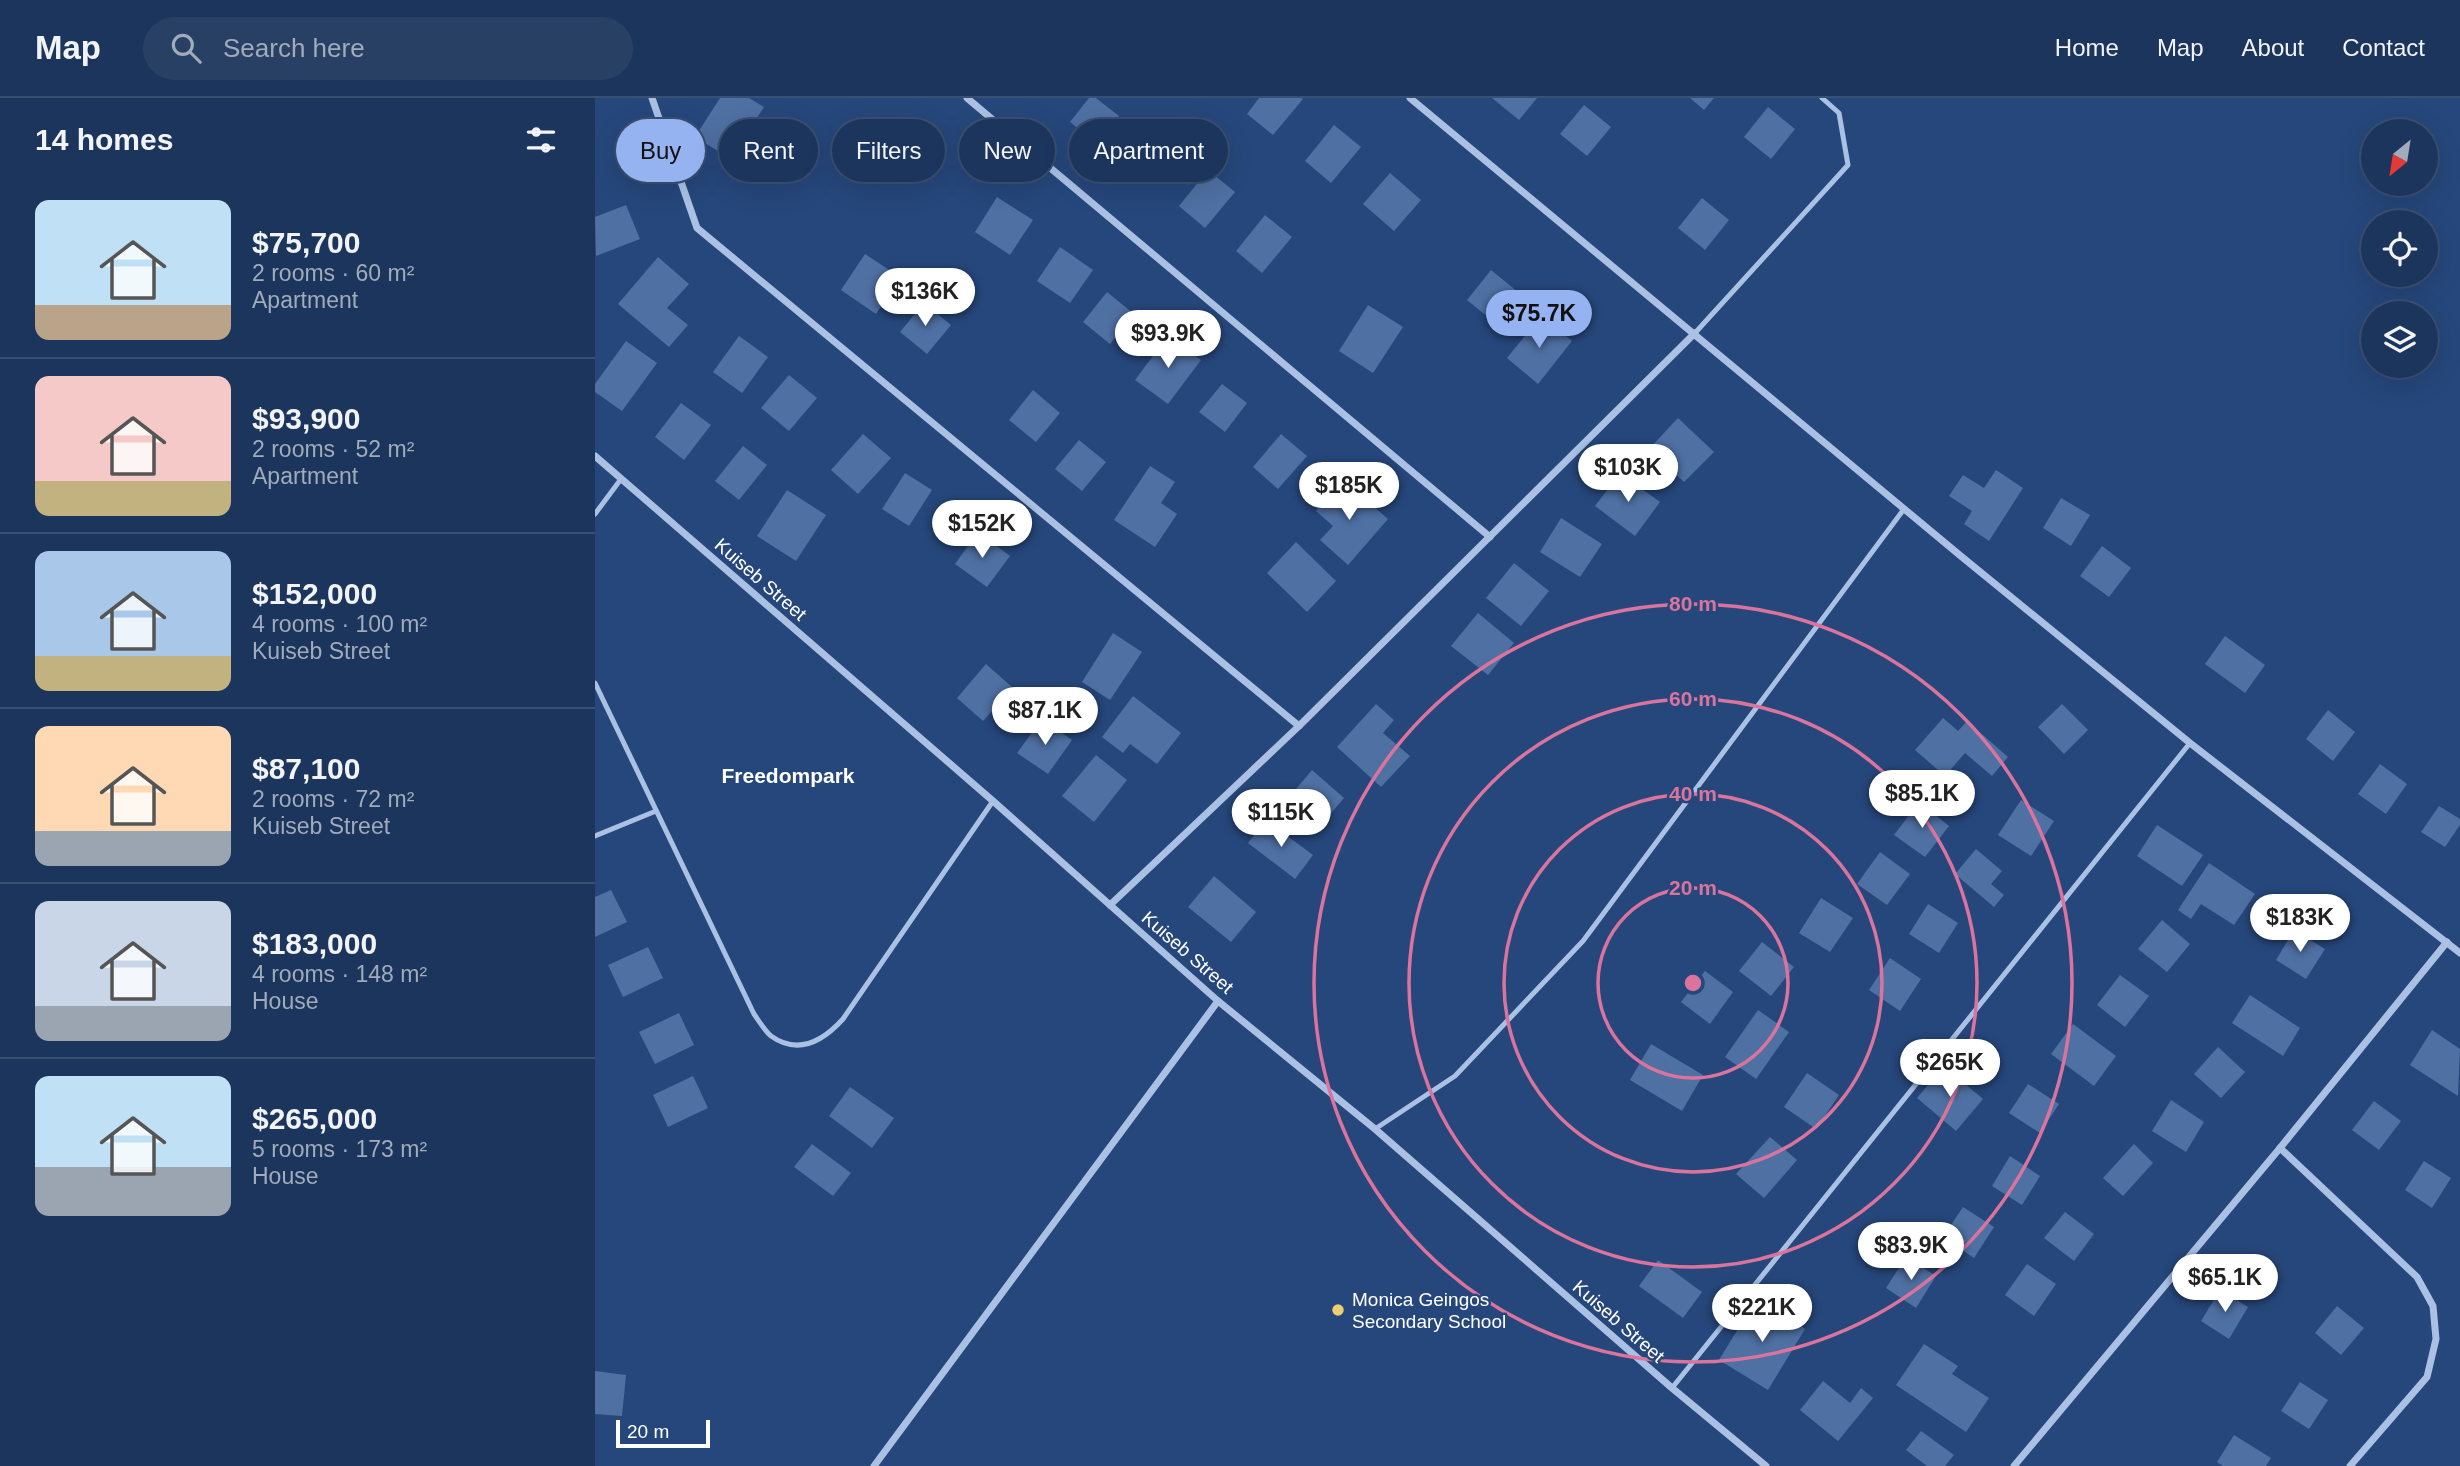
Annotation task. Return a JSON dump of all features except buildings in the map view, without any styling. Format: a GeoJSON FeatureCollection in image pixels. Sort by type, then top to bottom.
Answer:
{"type":"FeatureCollection","features":[{"type":"Feature","properties":{"kind":"street"},"geometry":{"type":"LineString","coordinates":[[652,98],[697,228],[1299,726]]}},
{"type":"Feature","properties":{"kind":"street"},"geometry":{"type":"LineString","coordinates":[[967,98],[1490,537]]}},
{"type":"Feature","properties":{"kind":"street"},"geometry":{"type":"LineString","coordinates":[[1410,98],[2190,743],[2460,953]]}},
{"type":"Feature","properties":{"kind":"street"},"geometry":{"type":"LineString","coordinates":[[1110,905],[1299,726],[1695,333]]}},
{"type":"Feature","properties":{"kind":"street","name":"Kuiseb Street"},"geometry":{"type":"LineString","coordinates":[[595,456],[1218,1000],[1375,1129],[1672,1388],[1766,1466]]}},
{"type":"Feature","properties":{"kind":"street"},"geometry":{"type":"LineString","coordinates":[[2014,1466],[2280,1148],[2447,942]]}},
{"type":"Feature","properties":{"kind":"street"},"geometry":{"type":"LineString","coordinates":[[874,1466],[1218,1000]]}},
{"type":"Feature","properties":{"kind":"street"},"geometry":{"type":"LineString","coordinates":[[2280,1148],[2417,1277],[2433,1306],[2436,1339],[2427,1377],[2350,1466]]}},
{"type":"Feature","properties":{"kind":"lane"},"geometry":{"type":"LineString","coordinates":[[1695,333],[1848,165],[1839,113],[1822,98]]}},
{"type":"Feature","properties":{"kind":"lane"},"geometry":{"type":"LineString","coordinates":[[595,514],[621,479]]}},
{"type":"Feature","properties":{"kind":"lane"},"geometry":{"type":"LineString","coordinates":[[1375,1129],[1455,1076],[1583,941],[1904,509]]}},
{"type":"Feature","properties":{"kind":"lane"},"geometry":{"type":"LineString","coordinates":[[595,684],[754,1014],[771,1036],[794,1045],[811,1043],[828,1035],[843,1019],[993,801]]}},
{"type":"Feature","properties":{"kind":"lane"},"geometry":{"type":"LineString","coordinates":[[1672,1388],[2190,743]]}},
{"type":"Feature","properties":{"kind":"lane"},"geometry":{"type":"LineString","coordinates":[[595,836],[656,811]]}},
{"type":"Feature","properties":{"kind":"place","name":"Monica Geingos Secondary School"},"geometry":{"type":"Point","coordinates":[1338,1310]}},
{"type":"Feature","properties":{"kind":"district","name":"Freedompark"},"geometry":{"type":"Point","coordinates":[788,776]}}]}
